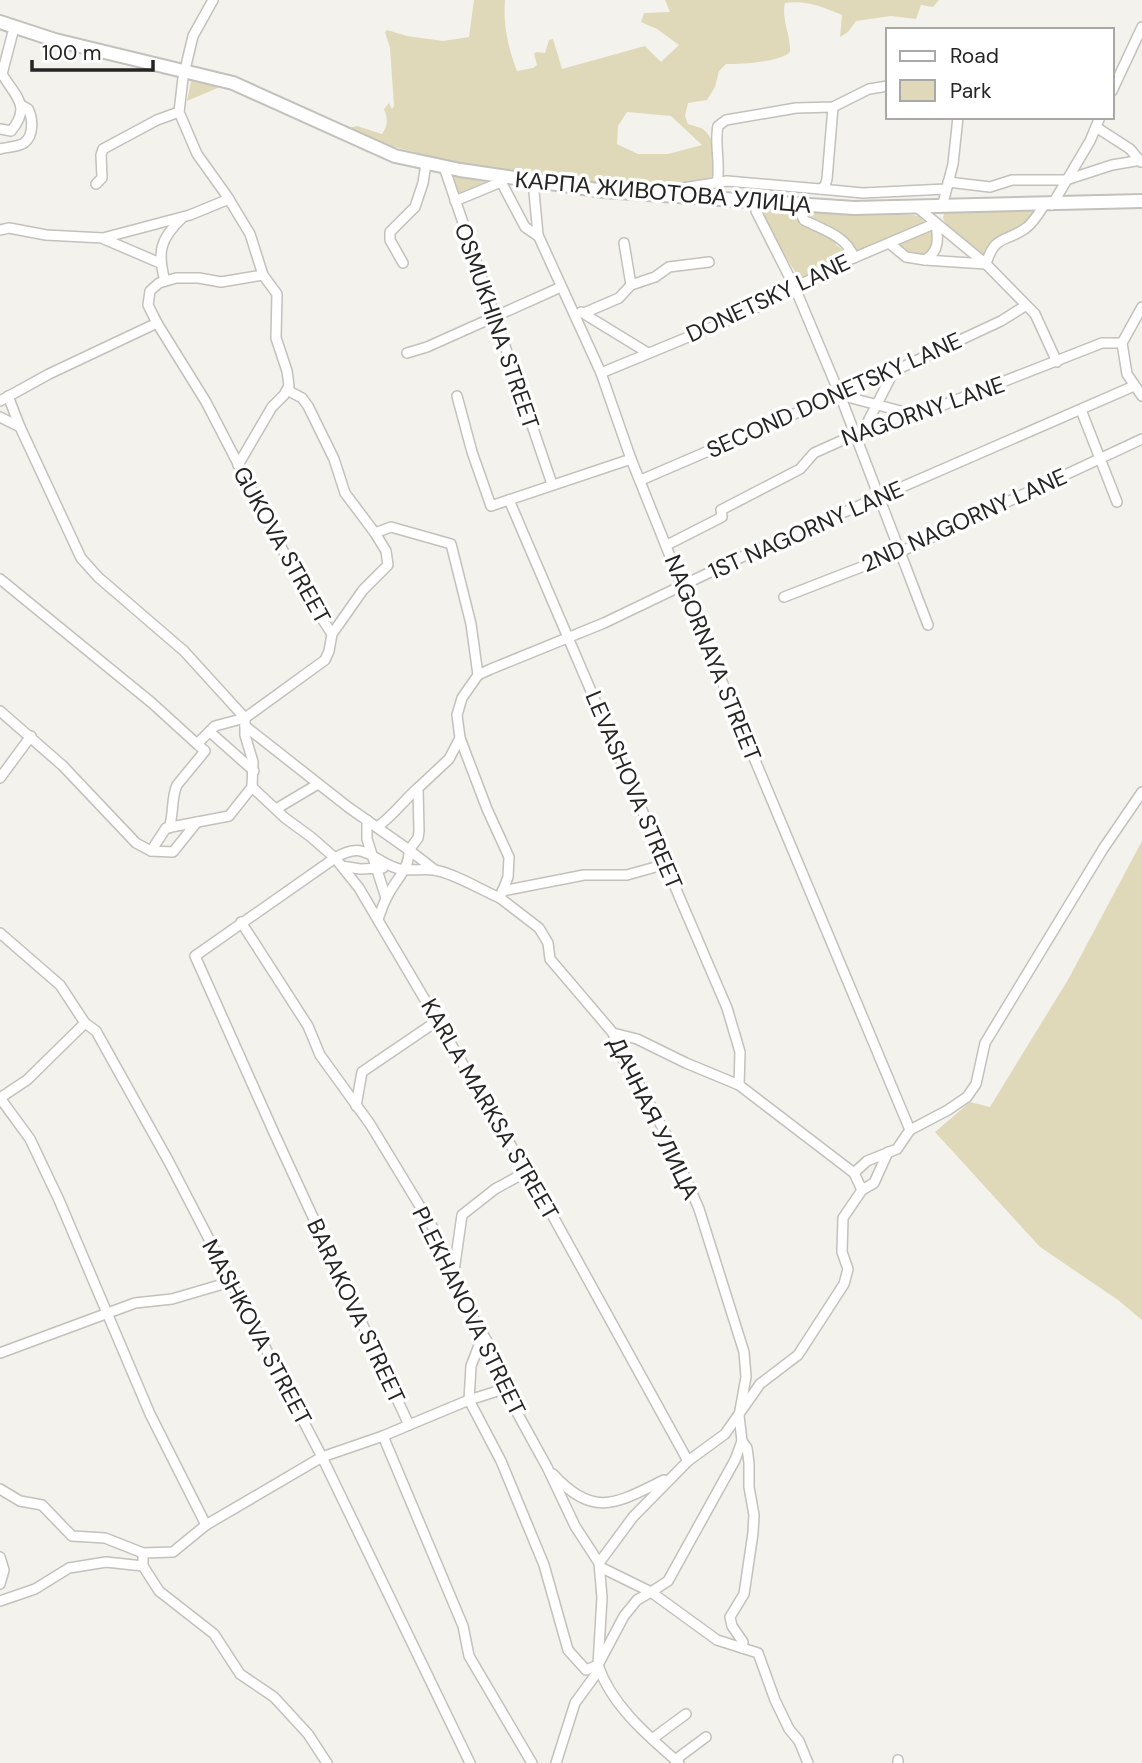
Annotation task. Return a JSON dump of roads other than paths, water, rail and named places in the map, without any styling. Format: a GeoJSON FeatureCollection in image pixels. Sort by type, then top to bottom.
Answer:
{"type":"FeatureCollection","features":[{"type":"Feature","properties":{"kind":"main road","name":"КАРПА ЖИВОТОВА УЛИЦА"},"geometry":{"type":"LineString","coordinates":[[0,22],[55,40],[251,90],[396,156],[500,179],[646,194],[854,208],[1142,201]]}},
{"type":"Feature","properties":{"kind":"street"},"geometry":{"type":"LineString","coordinates":[[213,0],[193,36],[184,72],[179,112],[197,154],[250,234],[263,275],[277,294],[276,338],[289,386],[285,395],[272,407],[237,465]]}},
{"type":"Feature","properties":{"kind":"street"},"geometry":{"type":"LineString","coordinates":[[1114,87],[1142,27]]}},
{"type":"Feature","properties":{"kind":"street"},"geometry":{"type":"LineString","coordinates":[[0,128],[11,131],[19,122],[19,98],[2,74],[14,28]]}},
{"type":"Feature","properties":{"kind":"street"},"geometry":{"type":"LineString","coordinates":[[717,183],[716,134],[718,126],[726,120],[796,107],[833,107],[869,89],[886,86]]}},
{"type":"Feature","properties":{"kind":"street"},"geometry":{"type":"LineString","coordinates":[[0,149],[24,143],[29,136],[32,116],[28,109],[21,105]]}},
{"type":"Feature","properties":{"kind":"street"},"geometry":{"type":"LineString","coordinates":[[820,189],[825,186],[827,179],[833,107]]}},
{"type":"Feature","properties":{"kind":"street"},"geometry":{"type":"LineString","coordinates":[[96,184],[102,178],[103,149],[157,120],[179,112]]}},
{"type":"Feature","properties":{"kind":"street"},"geometry":{"type":"LineString","coordinates":[[942,206],[953,164],[958,119]]}},
{"type":"Feature","properties":{"kind":"street"},"geometry":{"type":"LineString","coordinates":[[986,264],[990,249],[998,241],[1030,225],[1048,205],[1090,141],[1098,122],[1141,161]]}},
{"type":"Feature","properties":{"kind":"street"},"geometry":{"type":"LineString","coordinates":[[646,194],[727,181],[863,193],[947,185],[990,187],[1012,180],[1066,180],[1112,166],[1141,161]]}},
{"type":"Feature","properties":{"kind":"street"},"geometry":{"type":"LineString","coordinates":[[403,264],[390,240],[390,232],[415,207],[426,164]]}},
{"type":"Feature","properties":{"kind":"street","name":"OSMUKHINA STREET"},"geometry":{"type":"LineString","coordinates":[[444,167],[552,484]]}},
{"type":"Feature","properties":{"kind":"street"},"geometry":{"type":"LineString","coordinates":[[455,201],[500,179],[525,227],[538,236]]}},
{"type":"Feature","properties":{"kind":"street","name":"NAGORNAYA STREET"},"geometry":{"type":"LineString","coordinates":[[533,181],[538,236],[601,373],[631,459],[682,586],[910,1130]]}},
{"type":"Feature","properties":{"kind":"street"},"geometry":{"type":"LineString","coordinates":[[3,229],[46,235],[103,238],[183,216],[229,199]]}},
{"type":"Feature","properties":{"kind":"street"},"geometry":{"type":"LineString","coordinates":[[755,202],[756,211],[768,238],[795,288],[859,433],[879,498],[928,625]]}},
{"type":"Feature","properties":{"kind":"street"},"geometry":{"type":"LineString","coordinates":[[797,205],[804,220],[827,230],[847,244],[854,258]]}},
{"type":"Feature","properties":{"kind":"street"},"geometry":{"type":"LineString","coordinates":[[918,208],[986,264],[1035,314],[1057,362]]}},
{"type":"Feature","properties":{"kind":"street"},"geometry":{"type":"LineString","coordinates":[[166,281],[160,263],[162,246],[166,233],[183,216]]}},
{"type":"Feature","properties":{"kind":"street"},"geometry":{"type":"LineString","coordinates":[[925,260],[937,248],[936,223]]}},
{"type":"Feature","properties":{"kind":"street","name":"DONETSKY LANE"},"geometry":{"type":"LineString","coordinates":[[601,373],[744,314],[854,258],[936,223]]}},
{"type":"Feature","properties":{"kind":"street"},"geometry":{"type":"LineString","coordinates":[[103,238],[160,263]]}},
{"type":"Feature","properties":{"kind":"street"},"geometry":{"type":"LineString","coordinates":[[624,243],[631,285]]}},
{"type":"Feature","properties":{"kind":"street"},"geometry":{"type":"LineString","coordinates":[[889,243],[906,257],[986,264]]}},
{"type":"Feature","properties":{"kind":"street"},"geometry":{"type":"LineString","coordinates":[[584,313],[619,298],[631,285],[655,276],[669,267],[709,262]]}},
{"type":"Feature","properties":{"kind":"street"},"geometry":{"type":"LineString","coordinates":[[263,275],[230,282],[176,278],[159,283],[150,291],[148,305],[157,323],[48,374],[4,398],[20,426],[80,558],[98,577],[184,651],[245,722],[318,784],[435,870]]}},
{"type":"Feature","properties":{"kind":"street"},"geometry":{"type":"LineString","coordinates":[[407,353],[561,287]]}},
{"type":"Feature","properties":{"kind":"street"},"geometry":{"type":"LineString","coordinates":[[569,304],[648,353]]}},
{"type":"Feature","properties":{"kind":"street","name":"SECOND DONETSKY LANE"},"geometry":{"type":"LineString","coordinates":[[641,480],[894,371],[1001,321],[1025,306]]}},
{"type":"Feature","properties":{"kind":"street"},"geometry":{"type":"LineString","coordinates":[[1142,307],[1122,343],[1127,374],[1142,396]]}},
{"type":"Feature","properties":{"kind":"street","name":"GUKOVA STREET"},"geometry":{"type":"LineString","coordinates":[[157,323],[206,402],[304,591],[332,634],[329,651],[324,660],[245,722],[215,726],[210,732]]}},
{"type":"Feature","properties":{"kind":"street","name":"NAGORNY LANE"},"geometry":{"type":"LineString","coordinates":[[667,545],[722,517],[721,510],[800,469],[814,453],[883,422],[914,415],[1102,343],[1122,343]]}},
{"type":"Feature","properties":{"kind":"street"},"geometry":{"type":"LineString","coordinates":[[859,433],[894,371]]}},
{"type":"Feature","properties":{"kind":"street","name":"1ST NAGORNY LANE"},"geometry":{"type":"LineString","coordinates":[[478,676],[748,554],[1134,386]]}},
{"type":"Feature","properties":{"kind":"street"},"geometry":{"type":"LineString","coordinates":[[287,390],[302,398],[308,406],[330,452],[345,493],[386,551],[388,565],[363,590],[332,634]]}},
{"type":"Feature","properties":{"kind":"street"},"geometry":{"type":"LineString","coordinates":[[884,390],[886,400],[893,409]]}},
{"type":"Feature","properties":{"kind":"street"},"geometry":{"type":"LineString","coordinates":[[840,395],[914,415]]}},
{"type":"Feature","properties":{"kind":"street"},"geometry":{"type":"LineString","coordinates":[[457,397],[491,506],[631,459]]}},
{"type":"Feature","properties":{"kind":"street"},"geometry":{"type":"LineString","coordinates":[[1081,410],[1117,502]]}},
{"type":"Feature","properties":{"kind":"street"},"geometry":{"type":"LineString","coordinates":[[0,417],[20,426]]}},
{"type":"Feature","properties":{"kind":"street","name":"2ND NAGORNY LANE"},"geometry":{"type":"LineString","coordinates":[[784,597],[900,552],[1142,439]]}},
{"type":"Feature","properties":{"kind":"street","name":"LEVASHOVA STREET"},"geometry":{"type":"LineString","coordinates":[[509,500],[727,1008],[740,1052],[739,1085]]}},
{"type":"Feature","properties":{"kind":"street"},"geometry":{"type":"LineString","coordinates":[[375,533],[391,527],[451,544],[471,624],[478,676],[462,698],[457,715],[460,738],[509,857],[508,877],[501,894]]}},
{"type":"Feature","properties":{"kind":"street"},"geometry":{"type":"LineString","coordinates":[[0,579],[121,677],[205,751],[174,791],[173,817],[169,828]]}},
{"type":"Feature","properties":{"kind":"street"},"geometry":{"type":"LineString","coordinates":[[0,711],[31,736],[136,842],[151,851],[173,852],[198,822]]}},
{"type":"Feature","properties":{"kind":"street"},"geometry":{"type":"LineString","coordinates":[[151,851],[166,828],[229,816],[253,788],[254,771],[245,722]]}},
{"type":"Feature","properties":{"kind":"street"},"geometry":{"type":"LineString","coordinates":[[197,744],[210,732],[254,771]]}},
{"type":"Feature","properties":{"kind":"street"},"geometry":{"type":"LineString","coordinates":[[0,778],[31,736]]}},
{"type":"Feature","properties":{"kind":"street"},"geometry":{"type":"LineString","coordinates":[[241,922],[338,862],[379,829],[404,800],[449,759],[460,738]]}},
{"type":"Feature","properties":{"kind":"street"},"geometry":{"type":"LineString","coordinates":[[276,809],[318,784]]}},
{"type":"Feature","properties":{"kind":"street","name":"KARLA MARKSA STREET"},"geometry":{"type":"LineString","coordinates":[[253,788],[338,862],[359,888],[609,1314],[650,1395],[688,1461]]}},
{"type":"Feature","properties":{"kind":"street"},"geometry":{"type":"LineString","coordinates":[[378,919],[386,898],[410,859],[409,850],[418,838],[418,788]]}},
{"type":"Feature","properties":{"kind":"street"},"geometry":{"type":"LineString","coordinates":[[854,1173],[867,1161],[897,1149],[910,1130],[967,1097],[976,1084],[985,1043],[1103,849],[1142,792]]}},
{"type":"Feature","properties":{"kind":"street"},"geometry":{"type":"LineString","coordinates":[[367,820],[367,839],[386,898]]}},
{"type":"Feature","properties":{"kind":"street","name":"ДАЧНАЯ УЛИЦА"},"geometry":{"type":"LineString","coordinates":[[355,849],[372,854],[392,867],[435,870],[501,894],[539,928],[548,943],[550,959],[613,1033],[620,1054],[669,1140],[699,1209],[744,1352],[746,1377],[739,1416],[742,1441],[747,1448],[748,1487],[754,1515],[744,1594],[730,1617],[732,1626],[743,1642],[742,1648]]}},
{"type":"Feature","properties":{"kind":"street"},"geometry":{"type":"LineString","coordinates":[[338,862],[360,869],[392,867]]}},
{"type":"Feature","properties":{"kind":"street"},"geometry":{"type":"LineString","coordinates":[[501,894],[584,875],[626,876],[666,864]]}},
{"type":"Feature","properties":{"kind":"street","name":"BARAKOVA STREET"},"geometry":{"type":"LineString","coordinates":[[241,922],[195,956],[410,1425],[383,1436],[463,1626],[469,1657],[532,1763]]}},
{"type":"Feature","properties":{"kind":"street","name":"PLEKHANOVA STREET"},"geometry":{"type":"LineString","coordinates":[[241,922],[308,1026],[320,1055],[402,1176],[435,1231],[471,1314],[494,1353],[505,1389],[547,1466],[575,1526],[599,1565]]}},
{"type":"Feature","properties":{"kind":"street","name":"MASHKOVA STREET"},"geometry":{"type":"LineString","coordinates":[[0,933],[60,985],[85,1023],[96,1031],[169,1162],[322,1457],[470,1763]]}},
{"type":"Feature","properties":{"kind":"street"},"geometry":{"type":"LineString","coordinates":[[356,1106],[362,1072],[437,1021]]}},
{"type":"Feature","properties":{"kind":"street"},"geometry":{"type":"LineString","coordinates":[[85,1023],[27,1080],[0,1098],[30,1139],[59,1200],[150,1414],[206,1525]]}},
{"type":"Feature","properties":{"kind":"street"},"geometry":{"type":"LineString","coordinates":[[613,1033],[637,1038],[686,1063],[739,1085],[854,1173],[862,1190]]}},
{"type":"Feature","properties":{"kind":"street"},"geometry":{"type":"LineString","coordinates":[[706,1737],[677,1761],[639,1726],[612,1693],[598,1667],[602,1597],[599,1565],[633,1517],[688,1461],[725,1434],[760,1384],[798,1355],[845,1284],[848,1269],[842,1252],[843,1218],[862,1190],[874,1183],[888,1152]]}},
{"type":"Feature","properties":{"kind":"street"},"geometry":{"type":"LineString","coordinates":[[454,1273],[462,1215],[495,1189],[526,1172]]}},
{"type":"Feature","properties":{"kind":"street"},"geometry":{"type":"LineString","coordinates":[[0,1353],[135,1303],[172,1299],[230,1282]]}},
{"type":"Feature","properties":{"kind":"street"},"geometry":{"type":"LineString","coordinates":[[483,1335],[471,1367],[469,1400],[501,1461],[544,1565],[569,1650],[586,1670],[598,1667]]}},
{"type":"Feature","properties":{"kind":"street"},"geometry":{"type":"LineString","coordinates":[[410,1425],[469,1400],[505,1389]]}},
{"type":"Feature","properties":{"kind":"street"},"geometry":{"type":"LineString","coordinates":[[0,1489],[20,1501],[42,1505],[72,1536],[105,1538],[143,1553],[173,1552],[206,1525],[322,1457],[383,1436]]}},
{"type":"Feature","properties":{"kind":"street"},"geometry":{"type":"LineString","coordinates":[[556,1763],[576,1703],[624,1616],[637,1600],[668,1581],[735,1460],[742,1441]]}},
{"type":"Feature","properties":{"kind":"street"},"geometry":{"type":"LineString","coordinates":[[547,1466],[565,1487],[578,1497],[596,1502],[612,1503],[627,1499],[672,1476]]}},
{"type":"Feature","properties":{"kind":"street"},"geometry":{"type":"LineString","coordinates":[[143,1553],[144,1566],[159,1591],[214,1634],[240,1674],[274,1698],[309,1734],[327,1763]]}},
{"type":"Feature","properties":{"kind":"street"},"geometry":{"type":"LineString","coordinates":[[0,1557],[4,1570],[0,1584]]}},
{"type":"Feature","properties":{"kind":"street"},"geometry":{"type":"LineString","coordinates":[[0,1601],[34,1589],[69,1569],[106,1562],[144,1566]]}},
{"type":"Feature","properties":{"kind":"street"},"geometry":{"type":"LineString","coordinates":[[599,1565],[651,1592],[717,1640],[758,1653],[775,1700],[789,1729],[799,1741],[808,1763]]}},
{"type":"Feature","properties":{"kind":"street"},"geometry":{"type":"LineString","coordinates":[[652,1739],[686,1714]]}}]}
